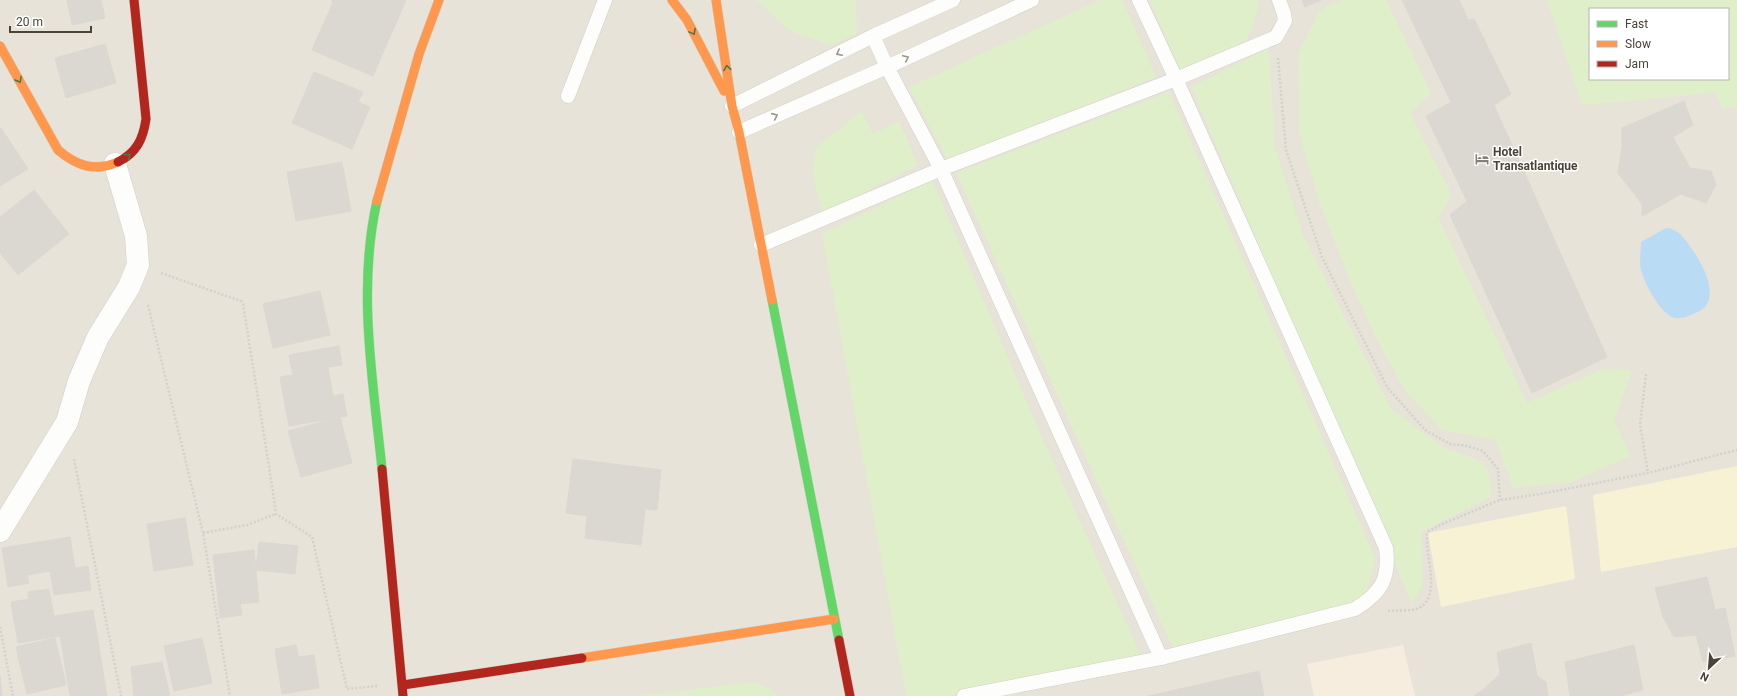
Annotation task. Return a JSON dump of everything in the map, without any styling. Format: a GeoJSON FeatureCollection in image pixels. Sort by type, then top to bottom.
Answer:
{"type":"FeatureCollection","features":[{"type":"Feature","properties":{"kind":"main road"},"geometry":{"type":"LineString","coordinates":[[0,46],[58,150],[70,160],[84,166],[100,168],[115,164],[134,151],[139,145],[145,130],[146,115],[134,0]]}},
{"type":"Feature","properties":{"kind":"main road"},"geometry":{"type":"LineString","coordinates":[[403,696],[368,323],[368,269],[373,222],[379,191],[419,51],[428,24],[439,0]]}},
{"type":"Feature","properties":{"kind":"main road"},"geometry":{"type":"LineString","coordinates":[[672,0],[687,20],[732,106]]}},
{"type":"Feature","properties":{"kind":"main road"},"geometry":{"type":"LineString","coordinates":[[716,0],[732,106],[739,132],[850,696]]}},
{"type":"Feature","properties":{"kind":"main road"},"geometry":{"type":"LineString","coordinates":[[402,685],[834,619]]}},
{"type":"Feature","properties":{"kind":"street"},"geometry":{"type":"LineString","coordinates":[[0,531],[67,422],[79,381],[98,337],[129,287],[138,265],[136,236],[115,164]]}},
{"type":"Feature","properties":{"kind":"lane"},"geometry":{"type":"LineString","coordinates":[[568,96],[605,0]]}},
{"type":"Feature","properties":{"kind":"lane"},"geometry":{"type":"LineString","coordinates":[[732,106],[874,36],[952,0]]}},
{"type":"Feature","properties":{"kind":"lane"},"geometry":{"type":"LineString","coordinates":[[739,132],[887,67],[1032,0]]}},
{"type":"Feature","properties":{"kind":"lane"},"geometry":{"type":"LineString","coordinates":[[964,696],[1161,658],[1355,609],[1369,600],[1379,590],[1386,576],[1388,562],[1386,548],[1176,79],[1139,0]]}},
{"type":"Feature","properties":{"kind":"lane"},"geometry":{"type":"LineString","coordinates":[[761,245],[941,169],[1176,79],[1276,37],[1285,21],[1284,14],[1278,0]]}},
{"type":"Feature","properties":{"kind":"lane"},"geometry":{"type":"LineString","coordinates":[[874,36],[887,67],[941,169],[1161,658]]}},
{"type":"Feature","properties":{"kind":"path"},"geometry":{"type":"LineString","coordinates":[[1276,37],[1282,85],[1286,150],[1322,257],[1388,388],[1425,430],[1450,444],[1467,446],[1483,451],[1498,469],[1500,500]]}},
{"type":"Feature","properties":{"kind":"path"},"geometry":{"type":"LineString","coordinates":[[138,265],[241,301],[243,304],[276,514],[312,537],[347,689],[402,685]]}},
{"type":"Feature","properties":{"kind":"path"},"geometry":{"type":"LineString","coordinates":[[147,303],[203,533],[230,696]]}},
{"type":"Feature","properties":{"kind":"path"},"geometry":{"type":"LineString","coordinates":[[1646,374],[1640,424],[1648,473]]}},
{"type":"Feature","properties":{"kind":"path"},"geometry":{"type":"LineString","coordinates":[[67,422],[121,696]]}},
{"type":"Feature","properties":{"kind":"path"},"geometry":{"type":"LineString","coordinates":[[1355,609],[1386,611],[1415,609],[1423,606],[1432,590],[1427,539],[1429,531],[1500,500],[1540,494],[1648,473],[1737,450]]}},
{"type":"Feature","properties":{"kind":"path"},"geometry":{"type":"LineString","coordinates":[[203,533],[247,525],[276,514]]}},
{"type":"Feature","properties":{"kind":"path"},"geometry":{"type":"LineString","coordinates":[[0,627],[13,696]]}},
{"type":"Feature","properties":{"kind":"shaded area"},"geometry":{"type":"Polygon","coordinates":[[[0,0],[1737,0],[1737,696],[0,696],[0,0]]]}},
{"type":"Feature","properties":{"kind":"shaded area"},"geometry":{"type":"Polygon","coordinates":[[[1403,645],[1415,696],[1314,696],[1307,664],[1403,645]]]}},
{"type":"Feature","properties":{"kind":"green space"},"geometry":{"type":"Polygon","coordinates":[[[757,0],[856,0],[857,34],[831,45],[790,31],[757,0]]]}},
{"type":"Feature","properties":{"kind":"green space"},"geometry":{"type":"Polygon","coordinates":[[[1100,0],[1122,0],[1156,77],[948,161],[909,87],[1100,0]]]}},
{"type":"Feature","properties":{"kind":"green space"},"geometry":{"type":"Polygon","coordinates":[[[1150,0],[1257,0],[1259,4],[1248,39],[1181,73],[1150,0]]]}},
{"type":"Feature","properties":{"kind":"green space"},"geometry":{"type":"Polygon","coordinates":[[[1341,0],[1386,0],[1431,93],[1410,113],[1452,196],[1438,217],[1527,403],[1605,368],[1632,371],[1614,420],[1630,456],[1571,482],[1513,488],[1496,440],[1442,430],[1404,389],[1377,340],[1349,278],[1319,202],[1299,133],[1298,54],[1319,11],[1341,0]]]}},
{"type":"Feature","properties":{"kind":"green space"},"geometry":{"type":"Polygon","coordinates":[[[1547,0],[1737,0],[1737,107],[1722,109],[1715,92],[1582,105],[1547,0]]]}},
{"type":"Feature","properties":{"kind":"green space"},"geometry":{"type":"Polygon","coordinates":[[[1269,48],[1275,148],[1303,235],[1391,409],[1443,447],[1481,461],[1489,473],[1492,496],[1421,532],[1423,585],[1412,603],[1191,87],[1269,48]]]}},
{"type":"Feature","properties":{"kind":"green space"},"geometry":{"type":"Polygon","coordinates":[[[1169,92],[1375,558],[1365,600],[1173,648],[956,173],[1169,92]]]}},
{"type":"Feature","properties":{"kind":"green space"},"geometry":{"type":"Polygon","coordinates":[[[862,111],[873,134],[899,121],[918,165],[822,214],[812,169],[816,147],[862,111]]]}},
{"type":"Feature","properties":{"kind":"green space"},"geometry":{"type":"Polygon","coordinates":[[[932,180],[1039,431],[1142,658],[948,696],[906,696],[822,234],[932,180]]]}},
{"type":"Feature","properties":{"kind":"green space"},"geometry":{"type":"Polygon","coordinates":[[[754,682],[770,689],[779,696],[635,696],[754,682]]]}},
{"type":"Feature","properties":{"kind":"sand"},"geometry":{"type":"Polygon","coordinates":[[[1737,466],[1737,547],[1601,572],[1593,495],[1737,466]]]}},
{"type":"Feature","properties":{"kind":"sand"},"geometry":{"type":"Polygon","coordinates":[[[1566,506],[1575,579],[1441,607],[1428,533],[1566,506]]]}},
{"type":"Feature","properties":{"kind":"water"},"geometry":{"type":"Polygon","coordinates":[[[1666,228],[1679,233],[1682,236],[1698,258],[1708,280],[1710,295],[1704,308],[1682,318],[1672,317],[1662,309],[1649,289],[1641,270],[1641,242],[1666,228]]]}},
{"type":"Feature","properties":{"kind":"building"},"geometry":{"type":"Polygon","coordinates":[[[67,0],[101,0],[105,18],[72,25],[67,0]]]}},
{"type":"Feature","properties":{"kind":"building"},"geometry":{"type":"Polygon","coordinates":[[[331,0],[406,0],[373,76],[312,50],[333,2],[331,0]]]}},
{"type":"Feature","properties":{"kind":"building"},"geometry":{"type":"Polygon","coordinates":[[[1302,0],[1321,0],[1305,7],[1302,0]]]}},
{"type":"Feature","properties":{"kind":"building","name":"Hotel Transatlantique"},"geometry":{"type":"Polygon","coordinates":[[[1402,0],[1459,0],[1468,20],[1474,19],[1511,94],[1494,105],[1607,357],[1532,393],[1450,215],[1467,201],[1426,116],[1451,102],[1402,0]]]}},
{"type":"Feature","properties":{"kind":"building"},"geometry":{"type":"Polygon","coordinates":[[[105,44],[116,83],[66,98],[55,58],[105,44]]]}},
{"type":"Feature","properties":{"kind":"building"},"geometry":{"type":"Polygon","coordinates":[[[314,72],[363,92],[358,102],[370,107],[352,149],[292,123],[314,72]]]}},
{"type":"Feature","properties":{"kind":"building"},"geometry":{"type":"Polygon","coordinates":[[[1684,101],[1693,125],[1673,137],[1690,168],[1711,171],[1716,185],[1706,203],[1681,194],[1642,216],[1642,204],[1618,173],[1622,147],[1622,128],[1684,101]]]}},
{"type":"Feature","properties":{"kind":"building"},"geometry":{"type":"Polygon","coordinates":[[[1,128],[28,169],[0,186],[0,129],[1,128]]]}},
{"type":"Feature","properties":{"kind":"building"},"geometry":{"type":"Polygon","coordinates":[[[342,162],[351,211],[296,221],[287,172],[342,162]]]}},
{"type":"Feature","properties":{"kind":"building"},"geometry":{"type":"Polygon","coordinates":[[[34,190],[69,234],[18,275],[0,253],[0,217],[34,190]]]}},
{"type":"Feature","properties":{"kind":"building"},"geometry":{"type":"Polygon","coordinates":[[[320,291],[330,335],[273,348],[263,304],[320,291]]]}},
{"type":"Feature","properties":{"kind":"building"},"geometry":{"type":"Polygon","coordinates":[[[339,346],[342,365],[328,367],[333,396],[343,394],[347,416],[289,426],[280,377],[293,375],[289,355],[339,346]]]}},
{"type":"Feature","properties":{"kind":"building"},"geometry":{"type":"Polygon","coordinates":[[[340,417],[352,463],[301,477],[288,431],[340,417]]]}},
{"type":"Feature","properties":{"kind":"building"},"geometry":{"type":"Polygon","coordinates":[[[573,459],[661,470],[657,510],[645,509],[641,545],[585,538],[587,516],[566,513],[573,459]]]}},
{"type":"Feature","properties":{"kind":"building"},"geometry":{"type":"Polygon","coordinates":[[[185,518],[193,565],[154,571],[147,524],[185,518]]]}},
{"type":"Feature","properties":{"kind":"building"},"geometry":{"type":"Polygon","coordinates":[[[70,537],[75,568],[88,566],[91,590],[54,595],[50,571],[27,575],[29,583],[8,587],[2,548],[70,537]]]}},
{"type":"Feature","properties":{"kind":"building"},"geometry":{"type":"Polygon","coordinates":[[[259,542],[298,546],[295,574],[256,570],[259,542]]]}},
{"type":"Feature","properties":{"kind":"building"},"geometry":{"type":"Polygon","coordinates":[[[254,550],[259,602],[240,604],[242,615],[220,618],[213,555],[254,550]]]}},
{"type":"Feature","properties":{"kind":"building"},"geometry":{"type":"Polygon","coordinates":[[[1707,577],[1715,610],[1725,608],[1735,656],[1703,662],[1696,635],[1674,637],[1663,617],[1655,588],[1707,577]]]}},
{"type":"Feature","properties":{"kind":"building"},"geometry":{"type":"Polygon","coordinates":[[[49,589],[54,616],[93,610],[107,696],[70,696],[60,636],[18,643],[11,602],[29,599],[28,592],[49,589]]]}},
{"type":"Feature","properties":{"kind":"building"},"geometry":{"type":"Polygon","coordinates":[[[55,638],[66,685],[27,694],[16,647],[55,638]]]}},
{"type":"Feature","properties":{"kind":"building"},"geometry":{"type":"Polygon","coordinates":[[[202,638],[212,683],[174,691],[164,646],[202,638]]]}},
{"type":"Feature","properties":{"kind":"building"},"geometry":{"type":"Polygon","coordinates":[[[1531,643],[1537,676],[1546,682],[1548,696],[1474,696],[1500,674],[1497,652],[1531,643]]]}},
{"type":"Feature","properties":{"kind":"building"},"geometry":{"type":"Polygon","coordinates":[[[296,645],[298,657],[314,655],[319,688],[282,694],[275,649],[296,645]]]}},
{"type":"Feature","properties":{"kind":"building"},"geometry":{"type":"Polygon","coordinates":[[[1634,645],[1643,690],[1620,696],[1570,696],[1565,662],[1634,645]]]}},
{"type":"Feature","properties":{"kind":"building"},"geometry":{"type":"Polygon","coordinates":[[[162,662],[170,696],[134,696],[131,667],[162,662]]]}},
{"type":"Feature","properties":{"kind":"building"},"geometry":{"type":"Polygon","coordinates":[[[1259,671],[1264,696],[1148,696],[1259,671]]]}},
{"type":"Feature","properties":{"kind":"building"},"geometry":{"type":"Polygon","coordinates":[[[0,677],[2,696],[0,696],[0,677]]]}},
{"type":"Feature","properties":{"kind":"traffic: fast"},"geometry":{"type":"LineString","coordinates":[[377,201],[371,234],[367,301],[371,369],[382,469]]}},
{"type":"Feature","properties":{"kind":"traffic: fast"},"geometry":{"type":"LineString","coordinates":[[772,300],[839,640]]}},
{"type":"Feature","properties":{"kind":"traffic: slow"},"geometry":{"type":"LineString","coordinates":[[377,201],[419,54],[439,0]]}},
{"type":"Feature","properties":{"kind":"traffic: slow"},"geometry":{"type":"LineString","coordinates":[[672,0],[687,20],[724,91]]}},
{"type":"Feature","properties":{"kind":"traffic: slow"},"geometry":{"type":"LineString","coordinates":[[716,0],[732,106],[739,132],[772,300]]}},
{"type":"Feature","properties":{"kind":"traffic: slow"},"geometry":{"type":"LineString","coordinates":[[0,46],[58,150],[65,156],[86,166],[101,167],[118,162]]}},
{"type":"Feature","properties":{"kind":"traffic: slow"},"geometry":{"type":"LineString","coordinates":[[582,658],[834,619]]}},
{"type":"Feature","properties":{"kind":"traffic: jam"},"geometry":{"type":"LineString","coordinates":[[118,162],[130,154],[138,145],[143,133],[146,119],[134,0]]}},
{"type":"Feature","properties":{"kind":"traffic: jam"},"geometry":{"type":"LineString","coordinates":[[382,469],[403,696]]}},
{"type":"Feature","properties":{"kind":"traffic: jam"},"geometry":{"type":"LineString","coordinates":[[839,640],[850,696]]}},
{"type":"Feature","properties":{"kind":"traffic: jam"},"geometry":{"type":"LineString","coordinates":[[403,685],[582,658]]}},
{"type":"Feature","properties":{"kind":"place","name":"Hotel Transatlantique"},"geometry":{"type":"Point","coordinates":[1482,159]}}]}
